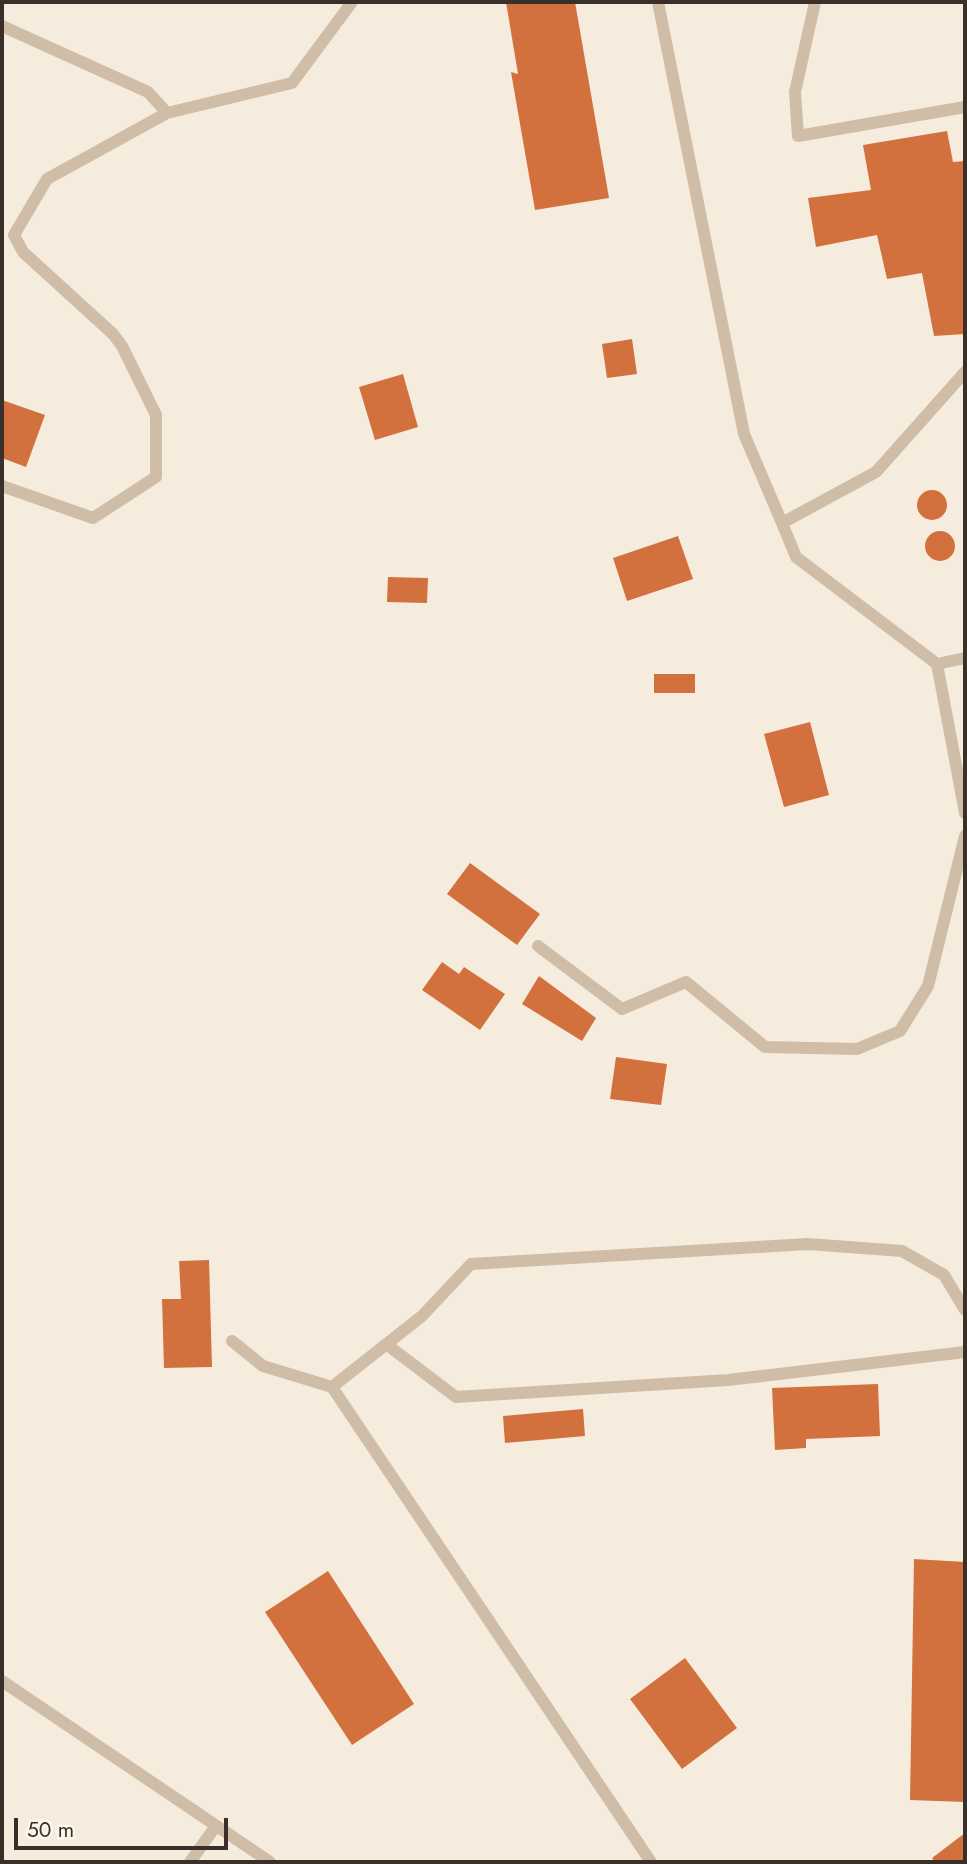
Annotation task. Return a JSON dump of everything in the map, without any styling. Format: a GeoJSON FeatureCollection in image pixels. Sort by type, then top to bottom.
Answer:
{"type":"FeatureCollection","features":[{"type":"Feature","properties":{"kind":"lane"},"geometry":{"type":"LineString","coordinates":[[2,486],[93,518],[156,477],[156,415],[122,345],[23,251],[14,235],[47,179],[167,113],[292,83],[352,2]]}},
{"type":"Feature","properties":{"kind":"lane"},"geometry":{"type":"LineString","coordinates":[[658,2],[744,434],[796,557],[937,664],[965,813]]}},
{"type":"Feature","properties":{"kind":"lane"},"geometry":{"type":"LineString","coordinates":[[815,2],[795,92],[798,136],[965,107]]}},
{"type":"Feature","properties":{"kind":"lane"},"geometry":{"type":"LineString","coordinates":[[2,26],[148,92],[167,113]]}},
{"type":"Feature","properties":{"kind":"lane"},"geometry":{"type":"LineString","coordinates":[[782,523],[876,472],[965,372]]}},
{"type":"Feature","properties":{"kind":"lane"},"geometry":{"type":"LineString","coordinates":[[937,664],[965,658]]}},
{"type":"Feature","properties":{"kind":"lane"},"geometry":{"type":"LineString","coordinates":[[538,946],[622,1009],[685,982],[765,1047],[857,1049],[900,1031],[928,986],[965,836]]}},
{"type":"Feature","properties":{"kind":"lane"},"geometry":{"type":"LineString","coordinates":[[332,1387],[422,1316],[471,1264],[808,1244],[902,1251],[944,1275],[965,1310]]}},
{"type":"Feature","properties":{"kind":"lane"},"geometry":{"type":"LineString","coordinates":[[232,1341],[263,1366],[332,1387],[651,1862]]}},
{"type":"Feature","properties":{"kind":"lane"},"geometry":{"type":"LineString","coordinates":[[386,1345],[456,1397],[728,1380],[965,1352]]}},
{"type":"Feature","properties":{"kind":"lane"},"geometry":{"type":"LineString","coordinates":[[2,1681],[270,1862]]}},
{"type":"Feature","properties":{"kind":"lane"},"geometry":{"type":"LineString","coordinates":[[190,1862],[216,1826]]}},
{"type":"Feature","properties":{"kind":"building"},"geometry":{"type":"Polygon","coordinates":[[[506,2],[575,2],[609,198],[535,210],[511,72],[518,74],[506,2]]]}},
{"type":"Feature","properties":{"kind":"building"},"geometry":{"type":"Polygon","coordinates":[[[947,131],[953,162],[965,161],[965,334],[934,336],[922,273],[887,279],[877,235],[816,247],[808,198],[871,190],[863,145],[947,131]]]}},
{"type":"Feature","properties":{"kind":"building"},"geometry":{"type":"Polygon","coordinates":[[[632,339],[637,374],[607,378],[602,344],[632,339]]]}},
{"type":"Feature","properties":{"kind":"building"},"geometry":{"type":"Polygon","coordinates":[[[403,374],[418,427],[375,440],[359,387],[403,374]]]}},
{"type":"Feature","properties":{"kind":"building"},"geometry":{"type":"Polygon","coordinates":[[[2,400],[45,415],[26,467],[2,458],[2,400]]]}},
{"type":"Feature","properties":{"kind":"building"},"geometry":{"type":"Polygon","coordinates":[[[932,490],[943,494],[947,505],[943,516],[932,520],[921,516],[917,505],[921,494],[932,490]]]}},
{"type":"Feature","properties":{"kind":"building"},"geometry":{"type":"Polygon","coordinates":[[[940,531],[951,535],[955,546],[951,557],[940,561],[929,557],[925,546],[929,535],[940,531]]]}},
{"type":"Feature","properties":{"kind":"building"},"geometry":{"type":"Polygon","coordinates":[[[678,536],[693,579],[627,601],[613,558],[678,536]]]}},
{"type":"Feature","properties":{"kind":"building"},"geometry":{"type":"Polygon","coordinates":[[[388,577],[428,578],[427,603],[387,602],[388,577]]]}},
{"type":"Feature","properties":{"kind":"building"},"geometry":{"type":"Polygon","coordinates":[[[654,674],[695,674],[695,693],[654,693],[654,674]]]}},
{"type":"Feature","properties":{"kind":"building"},"geometry":{"type":"Polygon","coordinates":[[[810,722],[829,795],[784,807],[764,734],[810,722]]]}},
{"type":"Feature","properties":{"kind":"building"},"geometry":{"type":"Polygon","coordinates":[[[470,863],[540,914],[517,945],[447,894],[470,863]]]}},
{"type":"Feature","properties":{"kind":"building"},"geometry":{"type":"Polygon","coordinates":[[[442,962],[459,974],[464,967],[505,994],[480,1030],[422,990],[442,962]]]}},
{"type":"Feature","properties":{"kind":"building"},"geometry":{"type":"Polygon","coordinates":[[[539,976],[596,1018],[582,1041],[522,1004],[539,976]]]}},
{"type":"Feature","properties":{"kind":"building"},"geometry":{"type":"Polygon","coordinates":[[[616,1057],[667,1064],[661,1105],[610,1099],[616,1057]]]}},
{"type":"Feature","properties":{"kind":"building"},"geometry":{"type":"Polygon","coordinates":[[[209,1260],[212,1367],[164,1368],[162,1299],[181,1299],[179,1261],[209,1260]]]}},
{"type":"Feature","properties":{"kind":"building"},"geometry":{"type":"Polygon","coordinates":[[[878,1384],[880,1436],[806,1439],[806,1448],[775,1450],[772,1388],[878,1384]]]}},
{"type":"Feature","properties":{"kind":"building"},"geometry":{"type":"Polygon","coordinates":[[[583,1409],[585,1436],[505,1443],[503,1416],[583,1409]]]}},
{"type":"Feature","properties":{"kind":"building"},"geometry":{"type":"Polygon","coordinates":[[[914,1559],[965,1562],[965,1802],[910,1800],[914,1559]]]}},
{"type":"Feature","properties":{"kind":"building"},"geometry":{"type":"Polygon","coordinates":[[[328,1571],[414,1704],[352,1745],[265,1612],[328,1571]]]}},
{"type":"Feature","properties":{"kind":"building"},"geometry":{"type":"Polygon","coordinates":[[[685,1658],[737,1728],[682,1769],[630,1699],[685,1658]]]}},
{"type":"Feature","properties":{"kind":"building"},"geometry":{"type":"Polygon","coordinates":[[[965,1833],[965,1862],[935,1862],[932,1858],[965,1833]]]}},
{"type":"Feature","properties":{"kind":"building"},"geometry":{"type":"Polygon","coordinates":[[[71,1860],[71,1862],[2,1862],[71,1860]]]}}]}
